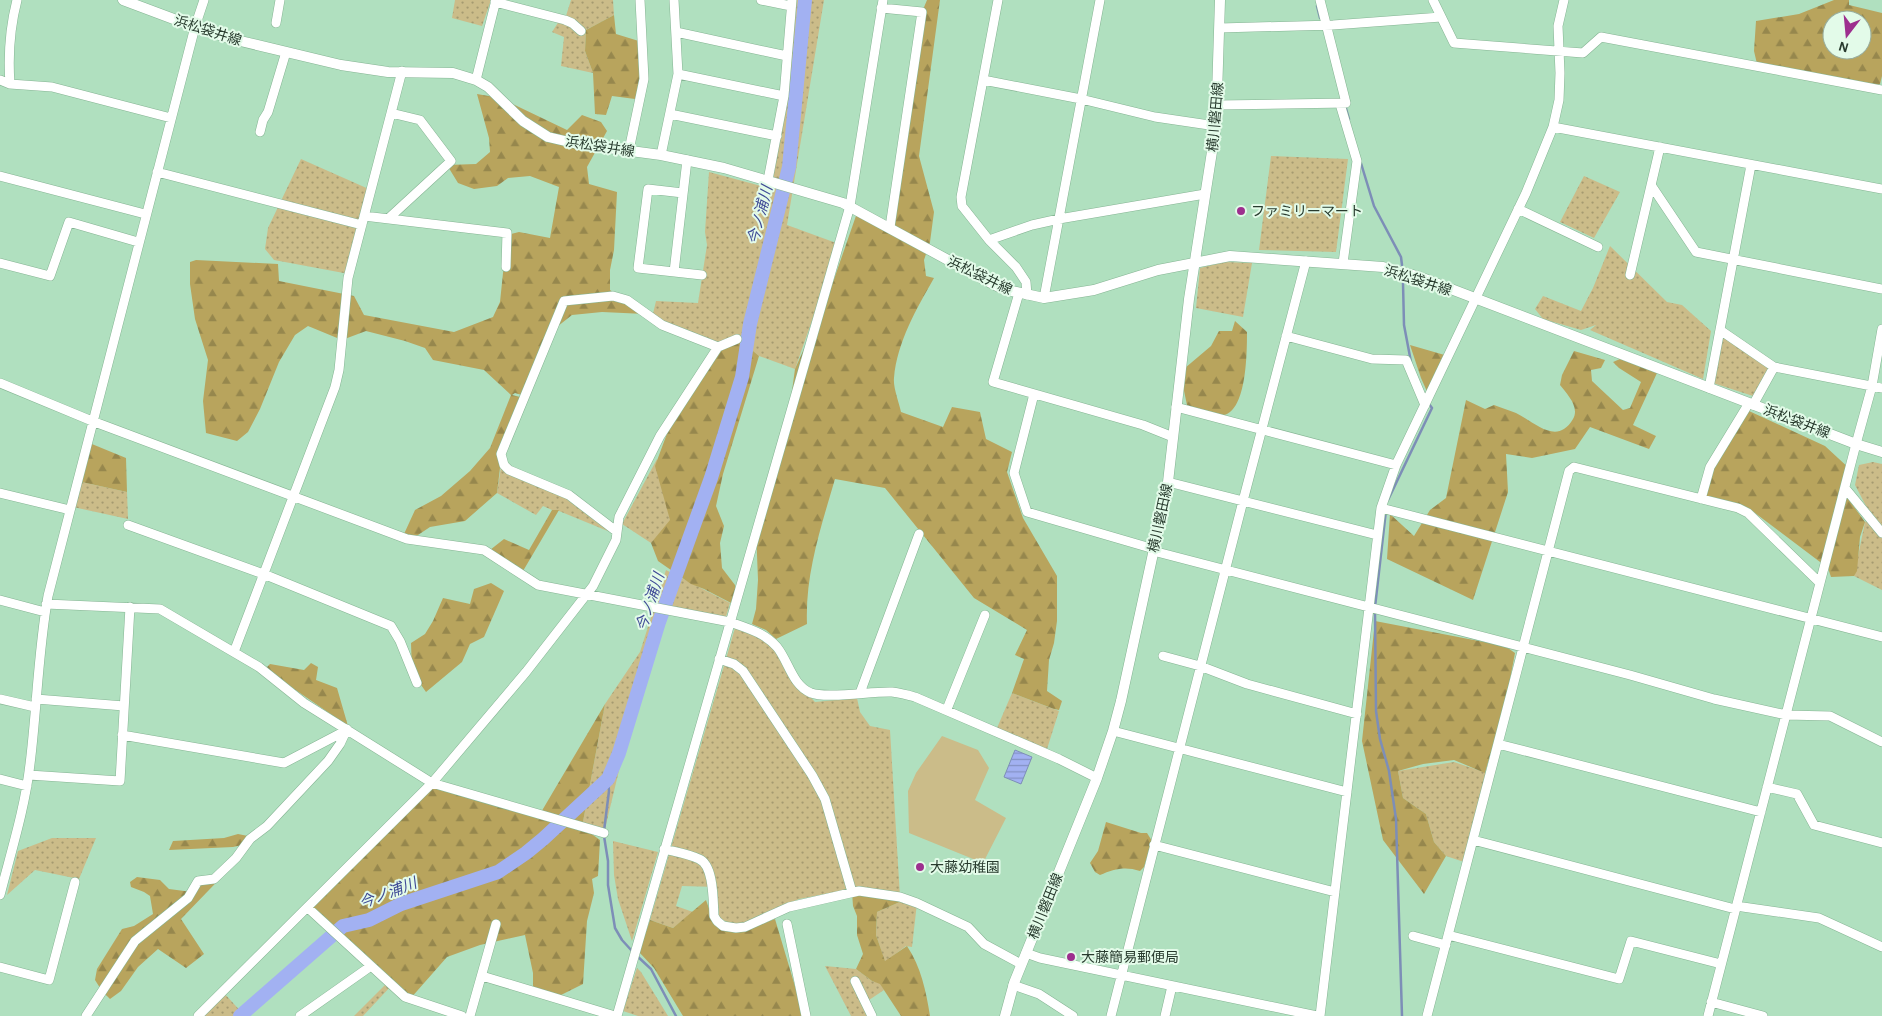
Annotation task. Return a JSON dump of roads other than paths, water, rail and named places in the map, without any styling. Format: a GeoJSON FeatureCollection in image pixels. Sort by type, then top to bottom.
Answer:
{"type":"FeatureCollection","features":[{"type":"Feature","properties":{"kind":"main road","name":"浜松袋井線"},"geometry":{"type":"LineString","coordinates":[[122,0],[195,27],[286,52],[369,70],[453,73],[476,80],[500,98],[523,121],[548,136],[578,144],[688,160],[768,180],[850,206],[983,279],[1001,288],[1023,294],[1044,298],[1094,290],[1158,270],[1230,256],[1343,263],[1392,269],[1417,276],[1856,444],[1882,452]]}},
{"type":"Feature","properties":{"kind":"main road","name":"横川磐田線"},"geometry":{"type":"LineString","coordinates":[[1005,1016],[1013,985],[1097,778],[1113,731],[1154,550],[1168,482],[1195,262],[1216,126],[1220,0]]}},
{"type":"Feature","properties":{"kind":"street"},"geometry":{"type":"LineString","coordinates":[[10,84],[8,68],[12,22],[17,0]]}},
{"type":"Feature","properties":{"kind":"street"},"geometry":{"type":"LineString","coordinates":[[1,890],[29,775],[46,608],[145,214],[195,27],[204,0]]}},
{"type":"Feature","properties":{"kind":"street"},"geometry":{"type":"LineString","coordinates":[[276,23],[280,0]]}},
{"type":"Feature","properties":{"kind":"street"},"geometry":{"type":"LineString","coordinates":[[629,150],[644,79],[640,0]]}},
{"type":"Feature","properties":{"kind":"street"},"geometry":{"type":"LineString","coordinates":[[662,155],[678,74],[674,0]]}},
{"type":"Feature","properties":{"kind":"street"},"geometry":{"type":"LineString","coordinates":[[760,0],[792,3],[784,96],[768,180]]}},
{"type":"Feature","properties":{"kind":"street"},"geometry":{"type":"LineString","coordinates":[[998,0],[961,197],[962,206],[989,240],[1016,267],[1026,282],[993,382],[1143,426],[1173,437]]}},
{"type":"Feature","properties":{"kind":"street"},"geometry":{"type":"LineString","coordinates":[[1044,298],[1100,0]]}},
{"type":"Feature","properties":{"kind":"street"},"geometry":{"type":"LineString","coordinates":[[1320,0],[1323,25],[1357,161],[1343,263]]}},
{"type":"Feature","properties":{"kind":"street"},"geometry":{"type":"LineString","coordinates":[[1433,0],[1454,43],[1583,52],[1601,37],[1882,90]]}},
{"type":"Feature","properties":{"kind":"street"},"geometry":{"type":"LineString","coordinates":[[1026,953],[1040,958],[1318,1016],[1335,892],[1381,508],[1386,489],[1396,465],[1526,193],[1553,127],[1559,100],[1558,26],[1564,0]]}},
{"type":"Feature","properties":{"kind":"street"},"geometry":{"type":"LineString","coordinates":[[476,80],[495,1],[572,22],[582,31]]}},
{"type":"Feature","properties":{"kind":"street"},"geometry":{"type":"LineString","coordinates":[[482,976],[616,1016],[850,206],[882,4],[922,12],[890,227]]}},
{"type":"Feature","properties":{"kind":"street"},"geometry":{"type":"LineString","coordinates":[[1220,28],[1323,25],[1441,17]]}},
{"type":"Feature","properties":{"kind":"street"},"geometry":{"type":"LineString","coordinates":[[676,32],[787,56]]}},
{"type":"Feature","properties":{"kind":"street"},"geometry":{"type":"LineString","coordinates":[[260,132],[286,52]]}},
{"type":"Feature","properties":{"kind":"street"},"geometry":{"type":"LineString","coordinates":[[234,652],[335,387],[339,370],[348,278],[402,72]]}},
{"type":"Feature","properties":{"kind":"street"},"geometry":{"type":"LineString","coordinates":[[678,74],[784,96]]}},
{"type":"Feature","properties":{"kind":"street"},"geometry":{"type":"LineString","coordinates":[[0,80],[10,84],[52,86],[171,118]]}},
{"type":"Feature","properties":{"kind":"street"},"geometry":{"type":"LineString","coordinates":[[983,80],[1081,99],[1155,117],[1216,126]]}},
{"type":"Feature","properties":{"kind":"street"},"geometry":{"type":"LineString","coordinates":[[1218,105],[1342,104]]}},
{"type":"Feature","properties":{"kind":"street"},"geometry":{"type":"LineString","coordinates":[[389,218],[451,162],[420,120],[391,113]]}},
{"type":"Feature","properties":{"kind":"street"},"geometry":{"type":"LineString","coordinates":[[670,114],[777,136]]}},
{"type":"Feature","properties":{"kind":"street"},"geometry":{"type":"LineString","coordinates":[[1553,127],[1882,189]]}},
{"type":"Feature","properties":{"kind":"street"},"geometry":{"type":"LineString","coordinates":[[1630,275],[1660,147]]}},
{"type":"Feature","properties":{"kind":"street"},"geometry":{"type":"LineString","coordinates":[[674,272],[688,160]]}},
{"type":"Feature","properties":{"kind":"street"},"geometry":{"type":"LineString","coordinates":[[1709,388],[1751,165]]}},
{"type":"Feature","properties":{"kind":"street"},"geometry":{"type":"LineString","coordinates":[[157,172],[363,220],[389,218],[507,233],[506,267]]}},
{"type":"Feature","properties":{"kind":"street"},"geometry":{"type":"LineString","coordinates":[[0,176],[145,214]]}},
{"type":"Feature","properties":{"kind":"street"},"geometry":{"type":"LineString","coordinates":[[1651,185],[1696,252],[1882,289]]}},
{"type":"Feature","properties":{"kind":"street"},"geometry":{"type":"LineString","coordinates":[[683,193],[648,189],[638,268],[702,275]]}},
{"type":"Feature","properties":{"kind":"street"},"geometry":{"type":"LineString","coordinates":[[989,240],[1032,225],[1059,219],[1205,194]]}},
{"type":"Feature","properties":{"kind":"street"},"geometry":{"type":"LineString","coordinates":[[1518,209],[1598,247]]}},
{"type":"Feature","properties":{"kind":"street"},"geometry":{"type":"LineString","coordinates":[[0,263],[50,276],[69,222],[138,242]]}},
{"type":"Feature","properties":{"kind":"street"},"geometry":{"type":"LineString","coordinates":[[1111,1016],[1242,501],[1306,262]]}},
{"type":"Feature","properties":{"kind":"street"},"geometry":{"type":"LineString","coordinates":[[616,531],[569,495],[509,470],[504,465],[501,454],[564,301],[613,296],[627,300],[662,326],[718,347]]}},
{"type":"Feature","properties":{"kind":"street"},"geometry":{"type":"LineString","coordinates":[[1708,1016],[1872,386],[1882,329]]}},
{"type":"Feature","properties":{"kind":"street"},"geometry":{"type":"LineString","coordinates":[[1720,330],[1774,367],[1882,388]]}},
{"type":"Feature","properties":{"kind":"street"},"geometry":{"type":"LineString","coordinates":[[1286,336],[1372,359],[1406,360],[1425,405]]}},
{"type":"Feature","properties":{"kind":"street"},"geometry":{"type":"LineString","coordinates":[[198,1016],[432,782],[523,675],[587,595],[616,540],[618,517],[660,436],[718,347],[738,339]]}},
{"type":"Feature","properties":{"kind":"street"},"geometry":{"type":"LineString","coordinates":[[1701,499],[1710,467],[1774,367]]}},
{"type":"Feature","properties":{"kind":"street"},"geometry":{"type":"LineString","coordinates":[[0,383],[92,421],[407,539],[484,550],[538,586],[730,622],[766,637],[776,647],[800,685],[812,693],[896,693],[915,697],[1059,759],[1097,778]]}},
{"type":"Feature","properties":{"kind":"street"},"geometry":{"type":"LineString","coordinates":[[1034,394],[1014,473],[1027,512],[1225,570],[1523,647],[1692,694],[1786,716],[1830,716],[1882,742]]}},
{"type":"Feature","properties":{"kind":"street"},"geometry":{"type":"LineString","coordinates":[[1176,407],[1396,465]]}},
{"type":"Feature","properties":{"kind":"street"},"geometry":{"type":"LineString","coordinates":[[1428,1016],[1569,471],[1574,467],[1738,508],[1748,513],[1820,583]]}},
{"type":"Feature","properties":{"kind":"street"},"geometry":{"type":"LineString","coordinates":[[1168,482],[1377,535]]}},
{"type":"Feature","properties":{"kind":"street"},"geometry":{"type":"LineString","coordinates":[[1845,488],[1882,531]]}},
{"type":"Feature","properties":{"kind":"street"},"geometry":{"type":"LineString","coordinates":[[0,493],[70,510]]}},
{"type":"Feature","properties":{"kind":"street"},"geometry":{"type":"LineString","coordinates":[[1381,508],[1882,637]]}},
{"type":"Feature","properties":{"kind":"street"},"geometry":{"type":"LineString","coordinates":[[128,525],[263,574],[391,626],[400,641],[417,683]]}},
{"type":"Feature","properties":{"kind":"street"},"geometry":{"type":"LineString","coordinates":[[860,693],[919,534]]}},
{"type":"Feature","properties":{"kind":"street"},"geometry":{"type":"LineString","coordinates":[[0,600],[46,608],[130,607],[160,609],[259,667],[304,703],[432,782],[604,833]]}},
{"type":"Feature","properties":{"kind":"street"},"geometry":{"type":"LineString","coordinates":[[29,775],[120,781],[130,607]]}},
{"type":"Feature","properties":{"kind":"street"},"geometry":{"type":"LineString","coordinates":[[947,710],[985,615]]}},
{"type":"Feature","properties":{"kind":"street"},"geometry":{"type":"LineString","coordinates":[[1163,656],[1200,666],[1247,684],[1357,714]]}},
{"type":"Feature","properties":{"kind":"street"},"geometry":{"type":"LineString","coordinates":[[720,659],[734,664],[743,671],[812,775],[825,799],[852,892]]}},
{"type":"Feature","properties":{"kind":"street"},"geometry":{"type":"LineString","coordinates":[[0,698],[35,703],[124,706]]}},
{"type":"Feature","properties":{"kind":"street"},"geometry":{"type":"LineString","coordinates":[[122,734],[284,763],[347,730]]}},
{"type":"Feature","properties":{"kind":"street"},"geometry":{"type":"LineString","coordinates":[[86,1016],[135,940],[188,898],[198,881],[214,879],[236,858],[250,839],[267,826],[328,761],[347,730]]}},
{"type":"Feature","properties":{"kind":"street"},"geometry":{"type":"LineString","coordinates":[[1113,731],[1347,792]]}},
{"type":"Feature","properties":{"kind":"street"},"geometry":{"type":"LineString","coordinates":[[1498,744],[1761,812]]}},
{"type":"Feature","properties":{"kind":"street"},"geometry":{"type":"LineString","coordinates":[[0,779],[27,786]]}},
{"type":"Feature","properties":{"kind":"street"},"geometry":{"type":"LineString","coordinates":[[1767,786],[1797,794],[1814,825],[1882,843]]}},
{"type":"Feature","properties":{"kind":"street"},"geometry":{"type":"LineString","coordinates":[[1473,840],[1736,908],[1819,918],[1882,947]]}},
{"type":"Feature","properties":{"kind":"street"},"geometry":{"type":"LineString","coordinates":[[1154,845],[1335,892]]}},
{"type":"Feature","properties":{"kind":"street"},"geometry":{"type":"LineString","coordinates":[[664,849],[701,860],[707,866],[710,873],[714,916],[723,926],[745,927],[789,907],[859,890],[900,897],[917,903],[968,927],[984,944],[1021,964]]}},
{"type":"Feature","properties":{"kind":"street"},"geometry":{"type":"LineString","coordinates":[[0,967],[49,980],[75,882]]}},
{"type":"Feature","properties":{"kind":"street"},"geometry":{"type":"LineString","coordinates":[[308,908],[405,997],[462,1016]]}},
{"type":"Feature","properties":{"kind":"street"},"geometry":{"type":"LineString","coordinates":[[470,1016],[496,924]]}},
{"type":"Feature","properties":{"kind":"street"},"geometry":{"type":"LineString","coordinates":[[787,924],[806,1016]]}},
{"type":"Feature","properties":{"kind":"street"},"geometry":{"type":"LineString","coordinates":[[1448,935],[1619,979],[1631,941],[1721,964]]}},
{"type":"Feature","properties":{"kind":"street"},"geometry":{"type":"LineString","coordinates":[[1412,936],[1446,945]]}},
{"type":"Feature","properties":{"kind":"street"},"geometry":{"type":"LineString","coordinates":[[300,1016],[371,966]]}},
{"type":"Feature","properties":{"kind":"street"},"geometry":{"type":"LineString","coordinates":[[855,981],[872,1016]]}},
{"type":"Feature","properties":{"kind":"street"},"geometry":{"type":"LineString","coordinates":[[1013,985],[1039,994],[1073,1016]]}},
{"type":"Feature","properties":{"kind":"street"},"geometry":{"type":"LineString","coordinates":[[1165,1016],[1172,986]]}},
{"type":"Feature","properties":{"kind":"street"},"geometry":{"type":"LineString","coordinates":[[1711,1002],[1763,1016]]}},
{"type":"Feature","properties":{"kind":"water"},"geometry":{"type":"Polygon","coordinates":[[[1015,750],[1032,757],[1021,784],[1004,777],[1015,750]]]}},
{"type":"Feature","properties":{"kind":"waterway","name":"今ノ浦川"},"geometry":{"type":"LineString","coordinates":[[240,1016],[343,926],[369,920],[401,904],[498,872],[543,839],[608,779],[619,753],[659,622],[711,478],[742,377],[750,324],[789,167],[805,0]]}},
{"type":"Feature","properties":{"kind":"waterway"},"geometry":{"type":"LineString","coordinates":[[1317,6],[1320,18]]}},
{"type":"Feature","properties":{"kind":"waterway"},"geometry":{"type":"LineString","coordinates":[[1345,105],[1349,119]]}},
{"type":"Feature","properties":{"kind":"waterway"},"geometry":{"type":"LineString","coordinates":[[1360,160],[1374,206],[1401,257],[1402,265]]}},
{"type":"Feature","properties":{"kind":"waterway"},"geometry":{"type":"LineString","coordinates":[[1403,283],[1404,325],[1411,362]]}},
{"type":"Feature","properties":{"kind":"waterway"},"geometry":{"type":"LineString","coordinates":[[1388,500],[1432,408],[1429,404]]}},
{"type":"Feature","properties":{"kind":"waterway"},"geometry":{"type":"LineString","coordinates":[[1375,607],[1386,510]]}},
{"type":"Feature","properties":{"kind":"waterway"},"geometry":{"type":"LineString","coordinates":[[1375,612],[1376,711],[1380,739],[1389,771],[1396,819],[1402,1016]]}},
{"type":"Feature","properties":{"kind":"waterway"},"geometry":{"type":"LineString","coordinates":[[604,831],[609,791],[608,779]]}},
{"type":"Feature","properties":{"kind":"waterway"},"geometry":{"type":"LineString","coordinates":[[604,836],[608,861],[608,885],[615,928],[622,940],[632,951]]}},
{"type":"Feature","properties":{"kind":"waterway"},"geometry":{"type":"LineString","coordinates":[[636,955],[651,969],[676,1016]]}},
{"type":"Feature","properties":{"kind":"place","name":"ファミリーマート"},"geometry":{"type":"Point","coordinates":[1241,211]}},
{"type":"Feature","properties":{"kind":"place","name":"大藤幼稚園"},"geometry":{"type":"Point","coordinates":[920,867]}},
{"type":"Feature","properties":{"kind":"place","name":"大藤簡易郵便局"},"geometry":{"type":"Point","coordinates":[1071,957]}}]}
